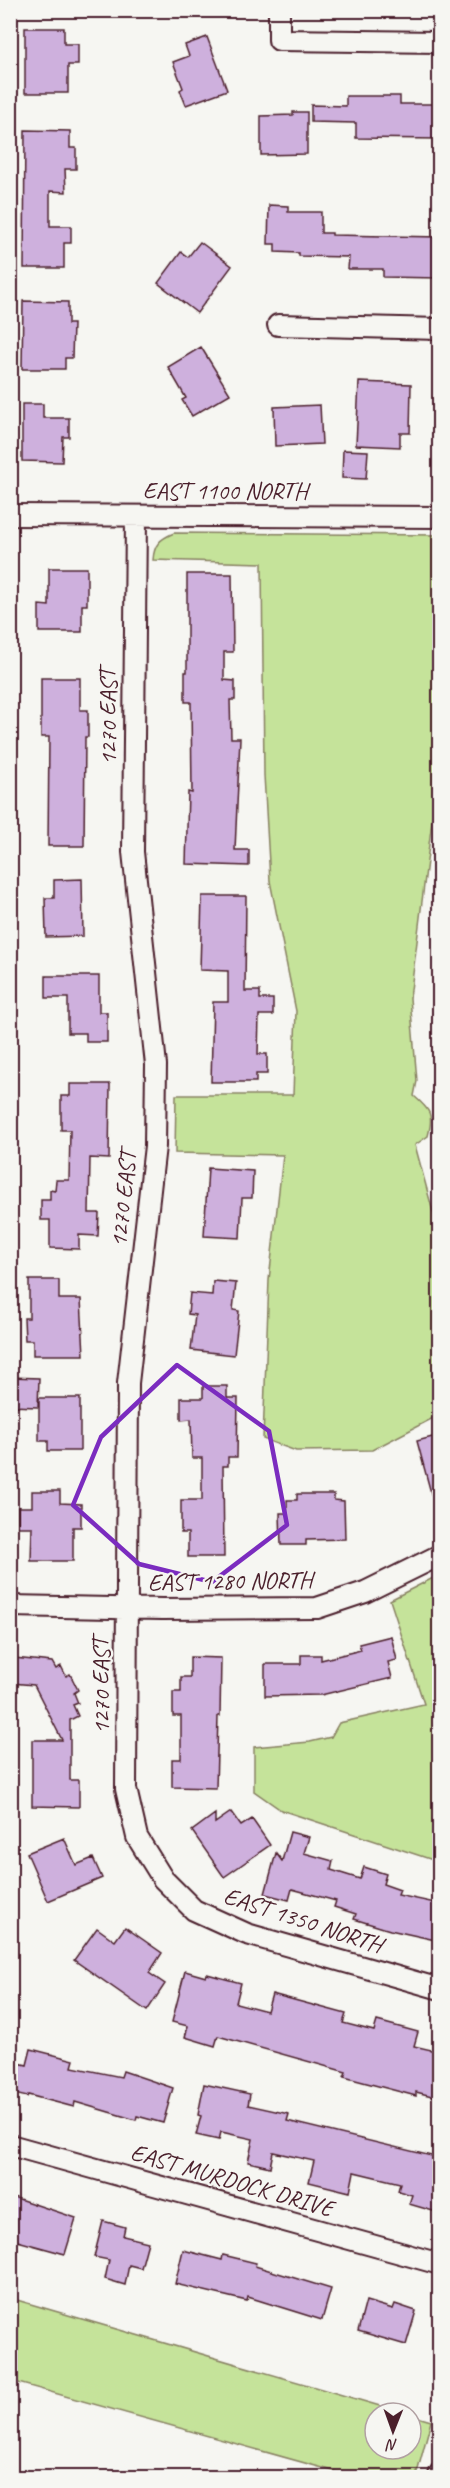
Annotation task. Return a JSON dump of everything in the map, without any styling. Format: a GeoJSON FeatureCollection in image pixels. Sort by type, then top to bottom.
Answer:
{"type":"FeatureCollection","features":[{"type":"Feature","properties":{"kind":"street"},"geometry":{"type":"LineString","coordinates":[[279,10],[279,40],[440,42]]}},
{"type":"Feature","properties":{"kind":"street"},"geometry":{"type":"LineString","coordinates":[[278,326],[440,329]]}},
{"type":"Feature","properties":{"kind":"street","name":"EAST 1100 NORTH"},"geometry":{"type":"LineString","coordinates":[[10,515],[440,517]]}},
{"type":"Feature","properties":{"kind":"street","name":"1270 EAST"},"geometry":{"type":"LineString","coordinates":[[136,516],[133,852],[156,1065],[155,1146],[148,1224],[135,1301],[128,1383],[126,1789],[137,1837],[163,1879]]}},
{"type":"Feature","properties":{"kind":"street","name":"EAST 1280 NORTH"},"geometry":{"type":"LineString","coordinates":[[10,1606],[317,1608],[365,1592],[440,1555]]}},
{"type":"Feature","properties":{"kind":"street","name":"EAST 1350 NORTH"},"geometry":{"type":"LineString","coordinates":[[163,1879],[194,1910],[247,1934],[440,1989]]}},
{"type":"Feature","properties":{"kind":"street","name":"EAST MURDOCK DRIVE"},"geometry":{"type":"LineString","coordinates":[[10,2145],[440,2264]]}},
{"type":"Feature","properties":{"kind":"street"},"geometry":{"type":"LineString","coordinates":[[438,2478],[440,2473]]}},
{"type":"Feature","properties":{"kind":"highlighted area"},"geometry":{"type":"Polygon","coordinates":[[[177,1365],[269,1431],[287,1525],[212,1582],[139,1564],[73,1505],[101,1437],[177,1365]]]}},
{"type":"Feature","properties":{"kind":"green space"},"geometry":{"type":"Polygon","coordinates":[[[174,533],[439,535],[440,756],[410,998],[417,1081],[414,1096],[427,1109],[431,1122],[428,1136],[415,1145],[439,1234],[439,1415],[372,1450],[296,1451],[263,1439],[269,1280],[283,1155],[175,1153],[176,1095],[293,1095],[296,1011],[270,881],[264,775],[262,563],[153,560],[159,543],[174,533]]]}},
{"type":"Feature","properties":{"kind":"green space"},"geometry":{"type":"Polygon","coordinates":[[[439,1575],[439,1862],[281,1810],[254,1791],[254,1747],[310,1742],[331,1737],[339,1723],[424,1704],[390,1600],[439,1575]]]}},
{"type":"Feature","properties":{"kind":"green space"},"geometry":{"type":"Polygon","coordinates":[[[10,2298],[363,2401],[363,2461],[420,2461],[416,2477],[355,2477],[11,2381],[10,2298]]]}},
{"type":"Feature","properties":{"kind":"green space"},"geometry":{"type":"Polygon","coordinates":[[[423,2419],[431,2421],[423,2451],[423,2419]]]}},
{"type":"Feature","properties":{"kind":"building"},"geometry":{"type":"Polygon","coordinates":[[[25,28],[64,28],[64,44],[78,44],[78,65],[68,65],[68,93],[25,93],[25,28]]]}},
{"type":"Feature","properties":{"kind":"building"},"geometry":{"type":"Polygon","coordinates":[[[207,37],[227,90],[186,105],[180,90],[183,88],[173,62],[189,56],[185,45],[207,37]]]}},
{"type":"Feature","properties":{"kind":"building"},"geometry":{"type":"Polygon","coordinates":[[[346,96],[400,96],[400,104],[440,104],[440,139],[356,138],[356,123],[311,122],[311,105],[346,106],[346,96]]]}},
{"type":"Feature","properties":{"kind":"building"},"geometry":{"type":"Polygon","coordinates":[[[293,112],[307,112],[307,154],[261,155],[261,116],[293,115],[293,112]]]}},
{"type":"Feature","properties":{"kind":"building"},"geometry":{"type":"Polygon","coordinates":[[[25,130],[70,131],[70,148],[76,148],[76,169],[65,169],[66,192],[50,191],[50,226],[71,226],[71,243],[64,243],[64,268],[24,268],[25,130]]]}},
{"type":"Feature","properties":{"kind":"building"},"geometry":{"type":"Polygon","coordinates":[[[269,205],[288,206],[288,212],[321,212],[321,233],[440,237],[440,278],[383,277],[383,269],[348,269],[349,257],[299,256],[299,253],[275,252],[275,244],[268,244],[269,205]]]}},
{"type":"Feature","properties":{"kind":"building"},"geometry":{"type":"Polygon","coordinates":[[[200,242],[232,266],[197,313],[158,283],[181,252],[188,257],[200,242]]]}},
{"type":"Feature","properties":{"kind":"building"},"geometry":{"type":"Polygon","coordinates":[[[23,301],[68,302],[68,324],[73,324],[72,358],[65,358],[65,369],[22,369],[23,301]]]}},
{"type":"Feature","properties":{"kind":"building"},"geometry":{"type":"Polygon","coordinates":[[[201,347],[230,394],[192,416],[182,400],[186,398],[168,367],[201,347]]]}},
{"type":"Feature","properties":{"kind":"building"},"geometry":{"type":"Polygon","coordinates":[[[359,382],[411,384],[410,433],[400,433],[400,447],[356,445],[359,382]]]}},
{"type":"Feature","properties":{"kind":"building"},"geometry":{"type":"Polygon","coordinates":[[[22,404],[43,404],[43,418],[69,418],[69,437],[63,437],[62,462],[22,461],[22,404]]]}},
{"type":"Feature","properties":{"kind":"building"},"geometry":{"type":"Polygon","coordinates":[[[320,405],[322,444],[275,446],[274,407],[320,405]]]}},
{"type":"Feature","properties":{"kind":"building"},"geometry":{"type":"Polygon","coordinates":[[[343,450],[368,451],[366,479],[342,478],[343,450]]]}},
{"type":"Feature","properties":{"kind":"building"},"geometry":{"type":"Polygon","coordinates":[[[49,568],[87,568],[87,605],[82,605],[82,632],[39,632],[39,605],[49,606],[49,568]]]}},
{"type":"Feature","properties":{"kind":"building"},"geometry":{"type":"Polygon","coordinates":[[[187,574],[232,574],[233,652],[224,652],[224,680],[235,681],[235,700],[230,700],[231,738],[240,738],[235,850],[249,850],[249,866],[186,864],[188,792],[192,793],[191,702],[185,702],[187,574]]]}},
{"type":"Feature","properties":{"kind":"building"},"geometry":{"type":"Polygon","coordinates":[[[41,678],[80,678],[80,710],[88,710],[88,737],[85,737],[84,846],[48,846],[49,737],[41,737],[41,678]]]}},
{"type":"Feature","properties":{"kind":"building"},"geometry":{"type":"Polygon","coordinates":[[[82,879],[83,936],[46,937],[45,898],[54,898],[54,880],[82,879]]]}},
{"type":"Feature","properties":{"kind":"building"},"geometry":{"type":"Polygon","coordinates":[[[202,896],[246,896],[245,991],[260,991],[260,999],[273,999],[273,1015],[259,1015],[258,1054],[267,1054],[267,1074],[256,1074],[256,1082],[211,1082],[213,1002],[228,1002],[228,971],[200,970],[202,896]]]}},
{"type":"Feature","properties":{"kind":"building"},"geometry":{"type":"Polygon","coordinates":[[[46,976],[99,976],[99,1012],[107,1012],[107,1042],[86,1042],[86,1033],[68,1033],[68,998],[46,998],[46,976]]]}},
{"type":"Feature","properties":{"kind":"building"},"geometry":{"type":"Polygon","coordinates":[[[70,1084],[110,1084],[109,1159],[90,1158],[89,1213],[99,1213],[98,1236],[79,1235],[79,1249],[50,1248],[50,1220],[41,1220],[41,1200],[50,1200],[50,1190],[55,1191],[56,1180],[69,1180],[70,1130],[61,1130],[61,1096],[70,1096],[70,1084]]]}},
{"type":"Feature","properties":{"kind":"building"},"geometry":{"type":"Polygon","coordinates":[[[208,1168],[253,1171],[252,1198],[242,1198],[240,1238],[204,1236],[208,1168]]]}},
{"type":"Feature","properties":{"kind":"building"},"geometry":{"type":"Polygon","coordinates":[[[29,1280],[59,1280],[59,1299],[81,1299],[84,1355],[33,1355],[33,1340],[25,1340],[24,1318],[29,1318],[29,1280]]]}},
{"type":"Feature","properties":{"kind":"building"},"geometry":{"type":"Polygon","coordinates":[[[213,1281],[236,1283],[233,1310],[239,1311],[234,1355],[191,1350],[195,1315],[188,1314],[190,1293],[212,1295],[213,1281]]]}},
{"type":"Feature","properties":{"kind":"building"},"geometry":{"type":"Polygon","coordinates":[[[10,1377],[39,1378],[38,1407],[10,1406],[10,1377]]]}},
{"type":"Feature","properties":{"kind":"building"},"geometry":{"type":"Polygon","coordinates":[[[203,1386],[227,1386],[227,1398],[238,1398],[237,1457],[228,1457],[228,1466],[223,1466],[224,1557],[188,1557],[188,1533],[181,1533],[181,1500],[202,1500],[202,1458],[192,1458],[191,1419],[181,1420],[181,1398],[203,1398],[203,1386]]]}},
{"type":"Feature","properties":{"kind":"building"},"geometry":{"type":"Polygon","coordinates":[[[39,1398],[80,1398],[80,1451],[48,1451],[48,1441],[39,1441],[39,1398]]]}},
{"type":"Feature","properties":{"kind":"building"},"geometry":{"type":"Polygon","coordinates":[[[440,1435],[440,1507],[435,1508],[417,1441],[440,1435]]]}},
{"type":"Feature","properties":{"kind":"building"},"geometry":{"type":"Polygon","coordinates":[[[32,1491],[60,1491],[60,1503],[81,1504],[81,1527],[73,1527],[73,1561],[31,1561],[32,1527],[18,1527],[18,1507],[32,1507],[32,1491]]]}},
{"type":"Feature","properties":{"kind":"building"},"geometry":{"type":"Polygon","coordinates":[[[297,1494],[334,1494],[334,1500],[344,1501],[345,1539],[306,1540],[306,1545],[281,1545],[280,1513],[287,1513],[287,1500],[297,1500],[297,1494]]]}},
{"type":"Feature","properties":{"kind":"building"},"geometry":{"type":"Polygon","coordinates":[[[391,1636],[397,1660],[388,1662],[392,1678],[321,1695],[265,1696],[265,1664],[301,1664],[301,1655],[321,1655],[321,1660],[361,1650],[359,1644],[391,1636]]]}},
{"type":"Feature","properties":{"kind":"building"},"geometry":{"type":"Polygon","coordinates":[[[190,1657],[221,1658],[216,1788],[172,1787],[172,1759],[181,1759],[181,1716],[173,1716],[173,1692],[181,1692],[181,1677],[190,1677],[190,1657]]]}},
{"type":"Feature","properties":{"kind":"building"},"geometry":{"type":"Polygon","coordinates":[[[14,1658],[52,1662],[56,1669],[61,1666],[66,1676],[70,1674],[78,1690],[74,1693],[78,1703],[73,1705],[78,1716],[70,1720],[70,1780],[79,1780],[79,1807],[32,1806],[32,1740],[62,1740],[34,1685],[12,1683],[14,1658]]]}},
{"type":"Feature","properties":{"kind":"building"},"geometry":{"type":"Polygon","coordinates":[[[231,1812],[241,1826],[252,1819],[270,1845],[224,1877],[192,1831],[215,1814],[215,1823],[231,1812]]]}},
{"type":"Feature","properties":{"kind":"building"},"geometry":{"type":"Polygon","coordinates":[[[290,1832],[309,1837],[304,1853],[333,1861],[331,1870],[360,1879],[364,1867],[386,1874],[383,1884],[400,1890],[398,1895],[440,1904],[440,1941],[354,1919],[356,1914],[334,1907],[336,1901],[292,1889],[289,1900],[265,1894],[276,1853],[282,1861],[290,1832]]]}},
{"type":"Feature","properties":{"kind":"building"},"geometry":{"type":"Polygon","coordinates":[[[64,1838],[76,1865],[93,1858],[102,1878],[48,1901],[27,1853],[64,1838]]]}},
{"type":"Feature","properties":{"kind":"building"},"geometry":{"type":"Polygon","coordinates":[[[125,1927],[162,1953],[149,1973],[165,1984],[147,2011],[74,1960],[97,1928],[115,1941],[125,1927]]]}},
{"type":"Feature","properties":{"kind":"building"},"geometry":{"type":"Polygon","coordinates":[[[185,1971],[241,1983],[236,2003],[267,2011],[272,1994],[346,2014],[343,2023],[374,2031],[377,2021],[418,2032],[414,2046],[440,2052],[440,2098],[416,2092],[416,2096],[344,2077],[346,2072],[218,2036],[215,2046],[185,2037],[188,2026],[172,2022],[185,1971]]]}},
{"type":"Feature","properties":{"kind":"building"},"geometry":{"type":"Polygon","coordinates":[[[31,2049],[74,2060],[72,2067],[121,2077],[123,2071],[173,2088],[163,2123],[137,2116],[136,2120],[75,2102],[74,2107],[28,2095],[27,2097],[10,2093],[10,2073],[14,2062],[27,2065],[31,2049]]]}},
{"type":"Feature","properties":{"kind":"building"},"geometry":{"type":"Polygon","coordinates":[[[204,2084],[250,2094],[248,2105],[289,2114],[287,2121],[440,2158],[440,2213],[409,2204],[412,2195],[398,2191],[400,2183],[354,2172],[350,2192],[309,2182],[314,2161],[273,2152],[270,2167],[248,2162],[253,2139],[221,2132],[219,2140],[196,2135],[201,2116],[198,2115],[204,2084]]]}},
{"type":"Feature","properties":{"kind":"building"},"geometry":{"type":"Polygon","coordinates":[[[10,2196],[76,2218],[65,2254],[10,2239],[10,2196]]]}},
{"type":"Feature","properties":{"kind":"building"},"geometry":{"type":"Polygon","coordinates":[[[103,2221],[125,2227],[123,2236],[148,2242],[141,2268],[129,2265],[125,2285],[105,2279],[109,2260],[94,2257],[103,2221]]]}},
{"type":"Feature","properties":{"kind":"building"},"geometry":{"type":"Polygon","coordinates":[[[183,2250],[222,2260],[223,2255],[256,2263],[255,2266],[331,2289],[322,2320],[248,2297],[247,2301],[175,2284],[183,2250]]]}},
{"type":"Feature","properties":{"kind":"building"},"geometry":{"type":"Polygon","coordinates":[[[366,2301],[393,2309],[395,2304],[416,2311],[406,2345],[358,2331],[366,2301]]]}}]}
